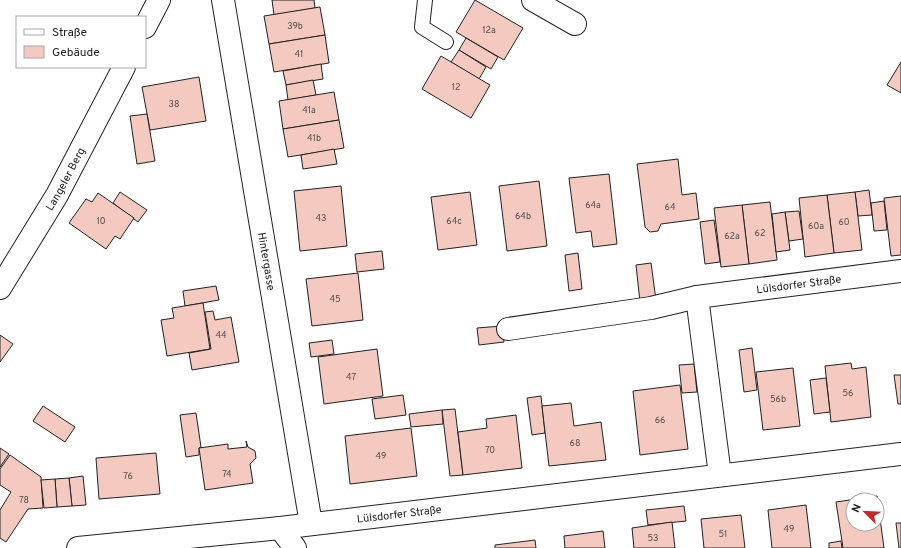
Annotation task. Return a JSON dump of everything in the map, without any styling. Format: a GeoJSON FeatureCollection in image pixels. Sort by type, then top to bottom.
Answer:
{"type":"FeatureCollection","features":[{"type":"Feature","properties":{"kind":"street"},"geometry":{"type":"LineString","coordinates":[[146,25],[158,0]]}},
{"type":"Feature","properties":{"kind":"street","name":"Hintergasse"},"geometry":{"type":"LineString","coordinates":[[223,0],[311,524]]}},
{"type":"Feature","properties":{"kind":"street"},"geometry":{"type":"LineString","coordinates":[[533,0],[575,24]]}},
{"type":"Feature","properties":{"kind":"street","name":"Langeler Berg"},"geometry":{"type":"LineString","coordinates":[[0,288],[57,196],[123,68]]}},
{"type":"Feature","properties":{"kind":"street","name":"Lülsdorfer Straße"},"geometry":{"type":"LineString","coordinates":[[508,329],[651,308],[697,297],[901,271]]}},
{"type":"Feature","properties":{"kind":"street"},"geometry":{"type":"LineString","coordinates":[[697,297],[720,475]]}},
{"type":"Feature","properties":{"kind":"street","name":"Lülsdorfer Straße"},"geometry":{"type":"LineString","coordinates":[[78,548],[280,528],[901,454]]}},
{"type":"Feature","properties":{"kind":"street"},"geometry":{"type":"LineString","coordinates":[[280,528],[295,548]]}},
{"type":"Feature","properties":{"kind":"lane"},"geometry":{"type":"LineString","coordinates":[[425,0],[422,27],[446,42]]}},
{"type":"Feature","properties":{"kind":"building"},"geometry":{"type":"Polygon","coordinates":[[[272,0],[314,0],[315,8],[274,15],[272,0]]]}},
{"type":"Feature","properties":{"kind":"building"},"geometry":{"type":"Polygon","coordinates":[[[475,0],[523,28],[504,60],[456,32],[475,0]]]}},
{"type":"Feature","properties":{"kind":"building"},"geometry":{"type":"Polygon","coordinates":[[[320,7],[325,35],[269,44],[264,16],[320,7]]]}},
{"type":"Feature","properties":{"kind":"building"},"geometry":{"type":"Polygon","coordinates":[[[325,35],[329,63],[274,72],[269,44],[325,35]]]}},
{"type":"Feature","properties":{"kind":"building"},"geometry":{"type":"Polygon","coordinates":[[[466,38],[498,57],[491,69],[459,50],[466,38]]]}},
{"type":"Feature","properties":{"kind":"building"},"geometry":{"type":"Polygon","coordinates":[[[459,50],[486,67],[479,79],[451,62],[459,50]]]}},
{"type":"Feature","properties":{"kind":"building"},"geometry":{"type":"Polygon","coordinates":[[[441,56],[490,85],[471,118],[422,89],[441,56]]]}},
{"type":"Feature","properties":{"kind":"building"},"geometry":{"type":"Polygon","coordinates":[[[901,62],[901,93],[887,85],[901,62]]]}},
{"type":"Feature","properties":{"kind":"building"},"geometry":{"type":"Polygon","coordinates":[[[321,64],[323,79],[286,85],[283,71],[321,64]]]}},
{"type":"Feature","properties":{"kind":"building"},"geometry":{"type":"Polygon","coordinates":[[[199,77],[206,121],[150,130],[142,87],[199,77]]]}},
{"type":"Feature","properties":{"kind":"building"},"geometry":{"type":"Polygon","coordinates":[[[313,80],[316,95],[288,100],[286,85],[313,80]]]}},
{"type":"Feature","properties":{"kind":"building"},"geometry":{"type":"Polygon","coordinates":[[[334,92],[339,120],[283,129],[279,101],[334,92]]]}},
{"type":"Feature","properties":{"kind":"building"},"geometry":{"type":"Polygon","coordinates":[[[147,114],[155,161],[137,164],[130,116],[147,114]]]}},
{"type":"Feature","properties":{"kind":"building"},"geometry":{"type":"Polygon","coordinates":[[[339,120],[344,148],[288,157],[283,129],[339,120]]]}},
{"type":"Feature","properties":{"kind":"building"},"geometry":{"type":"Polygon","coordinates":[[[334,149],[337,164],[303,169],[301,155],[334,149]]]}},
{"type":"Feature","properties":{"kind":"building"},"geometry":{"type":"Polygon","coordinates":[[[678,159],[682,195],[696,193],[699,219],[661,224],[658,231],[650,232],[645,227],[637,164],[678,159]]]}},
{"type":"Feature","properties":{"kind":"building"},"geometry":{"type":"Polygon","coordinates":[[[609,174],[617,244],[593,247],[591,231],[576,233],[569,178],[609,174]]]}},
{"type":"Feature","properties":{"kind":"building"},"geometry":{"type":"Polygon","coordinates":[[[539,181],[547,246],[507,251],[499,186],[539,181]]]}},
{"type":"Feature","properties":{"kind":"building"},"geometry":{"type":"Polygon","coordinates":[[[341,186],[347,246],[300,251],[294,191],[341,186]]]}},
{"type":"Feature","properties":{"kind":"building"},"geometry":{"type":"Polygon","coordinates":[[[869,190],[872,215],[858,216],[855,192],[869,190]]]}},
{"type":"Feature","properties":{"kind":"building"},"geometry":{"type":"Polygon","coordinates":[[[120,192],[147,210],[138,222],[113,203],[120,192]]]}},
{"type":"Feature","properties":{"kind":"building"},"geometry":{"type":"Polygon","coordinates":[[[470,192],[477,245],[438,250],[431,197],[470,192]]]}},
{"type":"Feature","properties":{"kind":"building"},"geometry":{"type":"Polygon","coordinates":[[[855,192],[862,250],[834,253],[827,195],[855,192]]]}},
{"type":"Feature","properties":{"kind":"building"},"geometry":{"type":"Polygon","coordinates":[[[98,193],[134,218],[120,239],[115,236],[106,249],[69,223],[86,199],[92,202],[98,193]]]}},
{"type":"Feature","properties":{"kind":"building"},"geometry":{"type":"Polygon","coordinates":[[[827,195],[834,253],[805,257],[799,198],[827,195]]]}},
{"type":"Feature","properties":{"kind":"building"},"geometry":{"type":"Polygon","coordinates":[[[901,196],[901,255],[891,256],[884,198],[901,196]]]}},
{"type":"Feature","properties":{"kind":"building"},"geometry":{"type":"Polygon","coordinates":[[[884,201],[887,230],[874,231],[871,203],[884,201]]]}},
{"type":"Feature","properties":{"kind":"building"},"geometry":{"type":"Polygon","coordinates":[[[770,202],[777,260],[749,264],[742,205],[770,202]]]}},
{"type":"Feature","properties":{"kind":"building"},"geometry":{"type":"Polygon","coordinates":[[[742,205],[749,264],[721,267],[714,208],[742,205]]]}},
{"type":"Feature","properties":{"kind":"building"},"geometry":{"type":"Polygon","coordinates":[[[799,211],[803,239],[789,241],[785,212],[799,211]]]}},
{"type":"Feature","properties":{"kind":"building"},"geometry":{"type":"Polygon","coordinates":[[[785,212],[790,250],[776,252],[772,214],[785,212]]]}},
{"type":"Feature","properties":{"kind":"building"},"geometry":{"type":"Polygon","coordinates":[[[714,220],[720,262],[705,264],[700,222],[714,220]]]}},
{"type":"Feature","properties":{"kind":"building"},"geometry":{"type":"Polygon","coordinates":[[[382,251],[384,269],[357,272],[355,254],[382,251]]]}},
{"type":"Feature","properties":{"kind":"building"},"geometry":{"type":"Polygon","coordinates":[[[578,253],[582,289],[569,291],[565,255],[578,253]]]}},
{"type":"Feature","properties":{"kind":"building"},"geometry":{"type":"Polygon","coordinates":[[[651,263],[656,300],[640,302],[636,265],[651,263]]]}},
{"type":"Feature","properties":{"kind":"building"},"geometry":{"type":"Polygon","coordinates":[[[358,273],[363,320],[312,326],[306,279],[358,273]]]}},
{"type":"Feature","properties":{"kind":"building"},"geometry":{"type":"Polygon","coordinates":[[[216,286],[219,300],[185,306],[183,291],[216,286]]]}},
{"type":"Feature","properties":{"kind":"building"},"geometry":{"type":"Polygon","coordinates":[[[203,303],[210,349],[167,356],[161,320],[174,318],[172,308],[203,303]]]}},
{"type":"Feature","properties":{"kind":"building"},"geometry":{"type":"Polygon","coordinates":[[[213,311],[215,320],[231,317],[239,362],[192,370],[189,353],[211,349],[205,312],[213,311]]]}},
{"type":"Feature","properties":{"kind":"building"},"geometry":{"type":"Polygon","coordinates":[[[502,326],[504,342],[479,345],[477,328],[502,326]]]}},
{"type":"Feature","properties":{"kind":"building"},"geometry":{"type":"Polygon","coordinates":[[[0,335],[13,344],[0,362],[0,335]]]}},
{"type":"Feature","properties":{"kind":"building"},"geometry":{"type":"Polygon","coordinates":[[[332,340],[334,354],[311,357],[309,343],[332,340]]]}},
{"type":"Feature","properties":{"kind":"building"},"geometry":{"type":"Polygon","coordinates":[[[752,348],[757,390],[744,392],[739,350],[752,348]]]}},
{"type":"Feature","properties":{"kind":"building"},"geometry":{"type":"Polygon","coordinates":[[[377,349],[383,396],[324,404],[318,357],[377,349]]]}},
{"type":"Feature","properties":{"kind":"building"},"geometry":{"type":"Polygon","coordinates":[[[851,363],[852,369],[866,367],[871,417],[831,422],[825,366],[851,363]]]}},
{"type":"Feature","properties":{"kind":"building"},"geometry":{"type":"Polygon","coordinates":[[[694,364],[697,392],[682,393],[679,365],[694,364]]]}},
{"type":"Feature","properties":{"kind":"building"},"geometry":{"type":"Polygon","coordinates":[[[793,368],[800,426],[763,430],[756,372],[793,368]]]}},
{"type":"Feature","properties":{"kind":"building"},"geometry":{"type":"Polygon","coordinates":[[[894,375],[901,375],[901,404],[898,404],[894,375]]]}},
{"type":"Feature","properties":{"kind":"building"},"geometry":{"type":"Polygon","coordinates":[[[826,378],[830,412],[814,414],[810,380],[826,378]]]}},
{"type":"Feature","properties":{"kind":"building"},"geometry":{"type":"Polygon","coordinates":[[[680,385],[688,449],[640,455],[633,391],[680,385]]]}},
{"type":"Feature","properties":{"kind":"building"},"geometry":{"type":"Polygon","coordinates":[[[403,395],[406,415],[375,419],[372,399],[403,395]]]}},
{"type":"Feature","properties":{"kind":"building"},"geometry":{"type":"Polygon","coordinates":[[[541,396],[545,433],[532,435],[527,398],[541,396]]]}},
{"type":"Feature","properties":{"kind":"building"},"geometry":{"type":"Polygon","coordinates":[[[571,403],[574,426],[601,422],[606,460],[549,466],[542,406],[571,403]]]}},
{"type":"Feature","properties":{"kind":"building"},"geometry":{"type":"Polygon","coordinates":[[[43,406],[75,427],[65,442],[33,421],[43,406]]]}},
{"type":"Feature","properties":{"kind":"building"},"geometry":{"type":"Polygon","coordinates":[[[455,409],[463,475],[450,476],[442,410],[455,409]]]}},
{"type":"Feature","properties":{"kind":"building"},"geometry":{"type":"Polygon","coordinates":[[[442,410],[443,424],[411,427],[409,414],[442,410]]]}},
{"type":"Feature","properties":{"kind":"building"},"geometry":{"type":"Polygon","coordinates":[[[196,413],[201,447],[199,448],[199,455],[186,457],[180,415],[196,413]]]}},
{"type":"Feature","properties":{"kind":"building"},"geometry":{"type":"Polygon","coordinates":[[[516,415],[522,468],[463,475],[458,432],[487,428],[486,419],[516,415]]]}},
{"type":"Feature","properties":{"kind":"building"},"geometry":{"type":"Polygon","coordinates":[[[411,428],[417,476],[350,484],[345,436],[411,428]]]}},
{"type":"Feature","properties":{"kind":"building"},"geometry":{"type":"Polygon","coordinates":[[[246,441],[248,447],[255,451],[256,458],[250,464],[253,483],[205,490],[199,448],[228,444],[228,449],[247,447],[246,441]]]}},
{"type":"Feature","properties":{"kind":"building"},"geometry":{"type":"Polygon","coordinates":[[[0,448],[9,454],[0,467],[0,448]]]}},
{"type":"Feature","properties":{"kind":"building"},"geometry":{"type":"Polygon","coordinates":[[[156,453],[160,494],[99,499],[96,458],[156,453]]]}},
{"type":"Feature","properties":{"kind":"building"},"geometry":{"type":"Polygon","coordinates":[[[10,455],[41,477],[43,508],[28,509],[6,542],[0,538],[0,510],[11,492],[0,485],[0,469],[10,455]]]}},
{"type":"Feature","properties":{"kind":"building"},"geometry":{"type":"Polygon","coordinates":[[[83,476],[86,505],[72,506],[69,478],[83,476]]]}},
{"type":"Feature","properties":{"kind":"building"},"geometry":{"type":"Polygon","coordinates":[[[69,478],[72,506],[57,507],[55,479],[69,478]]]}},
{"type":"Feature","properties":{"kind":"building"},"geometry":{"type":"Polygon","coordinates":[[[55,479],[57,507],[44,508],[41,480],[55,479]]]}},
{"type":"Feature","properties":{"kind":"building"},"geometry":{"type":"Polygon","coordinates":[[[845,501],[845,532],[882,532],[884,548],[843,548],[836,502],[845,501]]]}},
{"type":"Feature","properties":{"kind":"building"},"geometry":{"type":"Polygon","coordinates":[[[806,505],[811,548],[772,548],[768,510],[806,505]]]}},
{"type":"Feature","properties":{"kind":"building"},"geometry":{"type":"Polygon","coordinates":[[[684,506],[686,521],[648,525],[646,510],[684,506]]]}},
{"type":"Feature","properties":{"kind":"building"},"geometry":{"type":"Polygon","coordinates":[[[741,515],[745,548],[704,548],[701,519],[741,515]]]}},
{"type":"Feature","properties":{"kind":"building"},"geometry":{"type":"Polygon","coordinates":[[[672,522],[675,548],[634,548],[632,528],[672,522]]]}},
{"type":"Feature","properties":{"kind":"building"},"geometry":{"type":"Polygon","coordinates":[[[896,523],[901,523],[901,548],[899,548],[896,523]]]}},
{"type":"Feature","properties":{"kind":"building"},"geometry":{"type":"Polygon","coordinates":[[[603,531],[605,548],[565,548],[564,536],[603,531]]]}},
{"type":"Feature","properties":{"kind":"building"},"geometry":{"type":"Polygon","coordinates":[[[535,540],[536,548],[495,548],[495,545],[535,540]]]}},
{"type":"Feature","properties":{"kind":"building"},"geometry":{"type":"Polygon","coordinates":[[[841,541],[842,548],[829,548],[829,543],[841,541]]]}}]}
